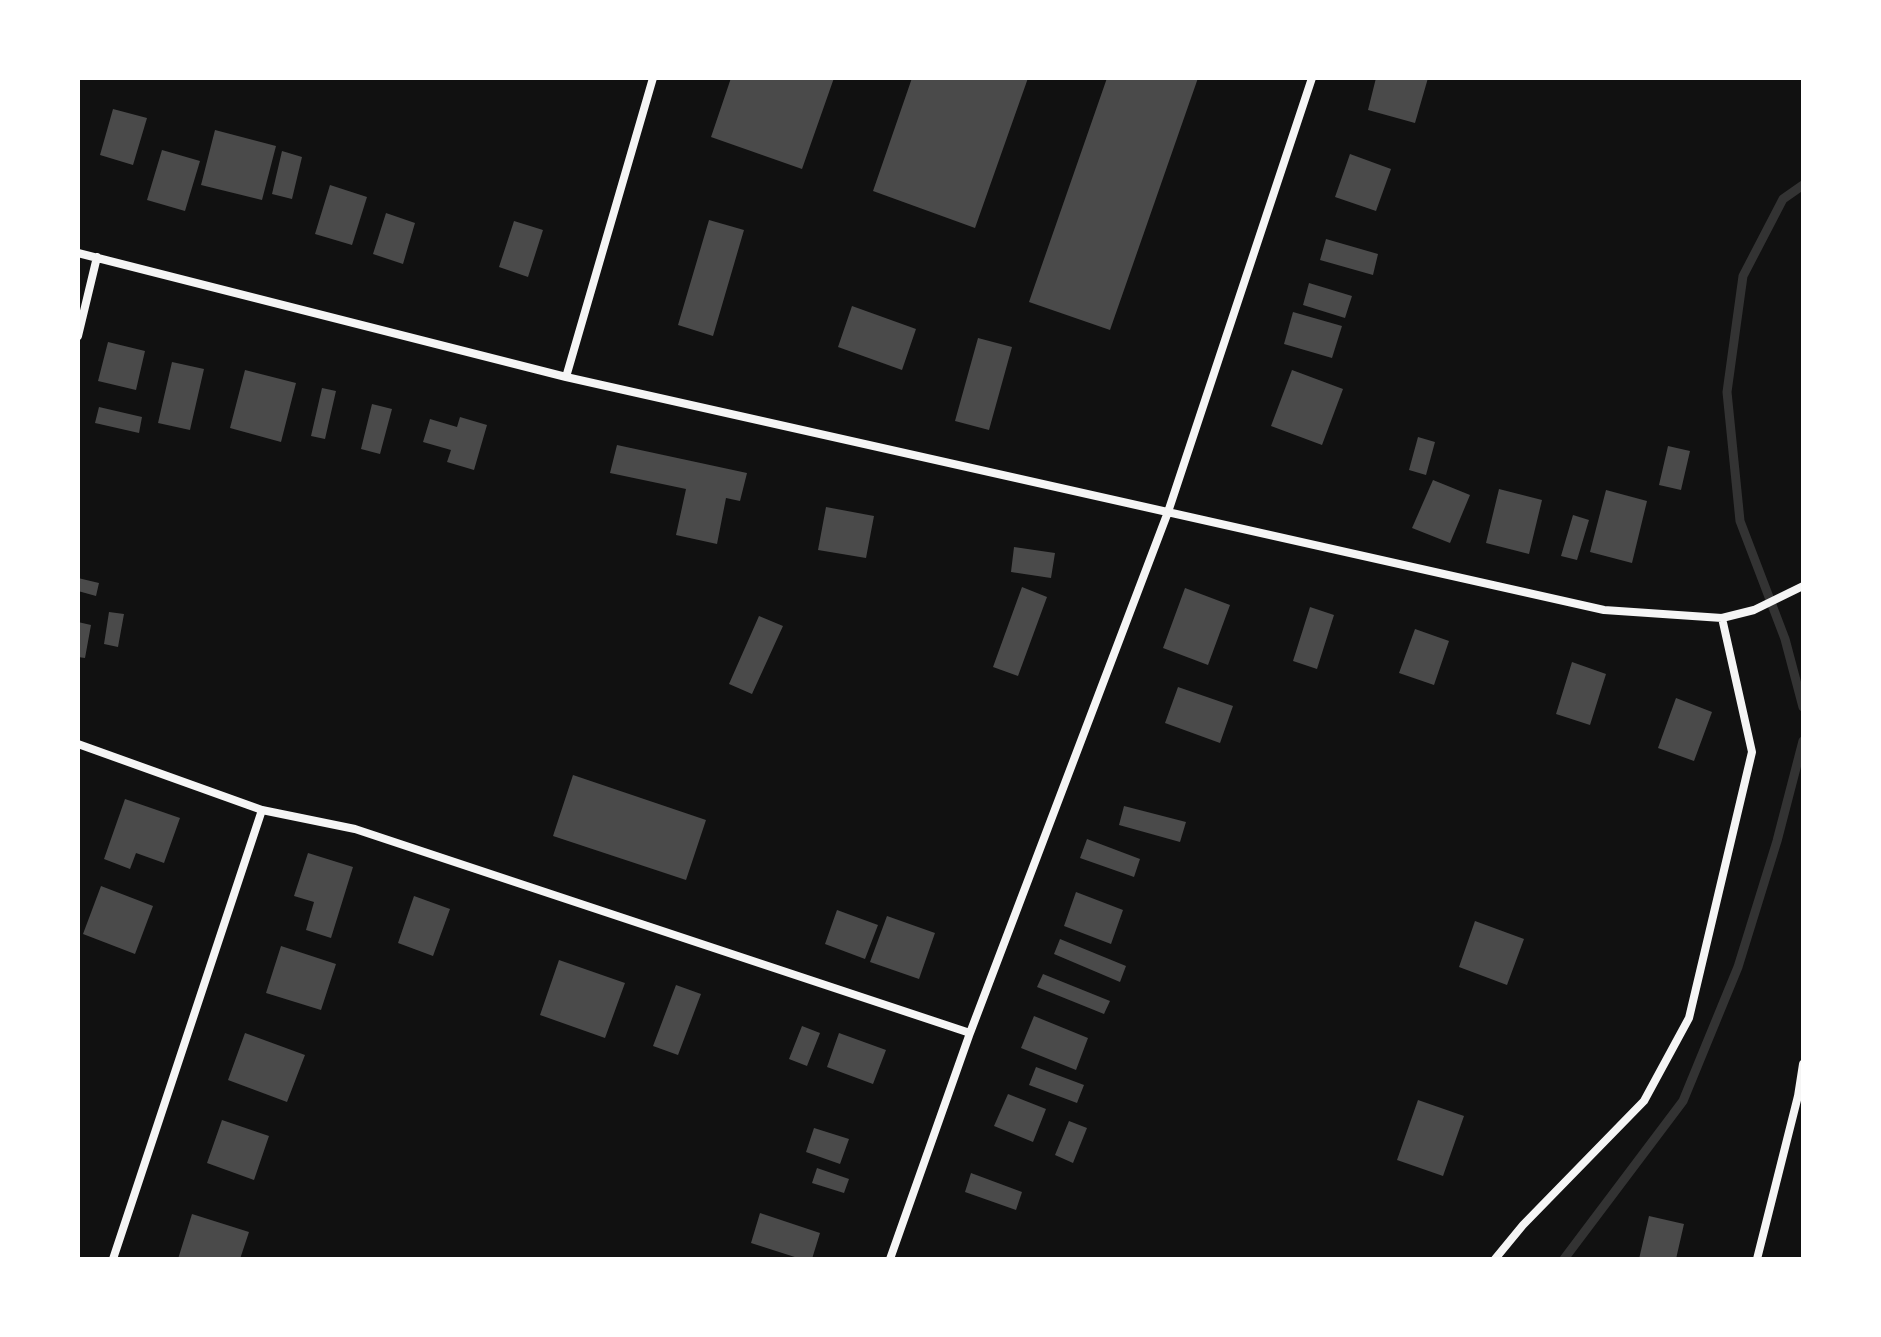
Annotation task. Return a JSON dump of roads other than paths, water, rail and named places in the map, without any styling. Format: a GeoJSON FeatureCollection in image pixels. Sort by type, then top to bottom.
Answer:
{"type":"FeatureCollection","features":[{"type":"Feature","properties":{"kind":"street"},"geometry":{"type":"LineString","coordinates":[[566,377],[653,78]]}},
{"type":"Feature","properties":{"kind":"street"},"geometry":{"type":"LineString","coordinates":[[890,1259],[970,1033],[1168,512],[1312,78]]}},
{"type":"Feature","properties":{"kind":"street"},"geometry":{"type":"LineString","coordinates":[[78,253],[566,377],[1604,610],[1722,618],[1754,610],[1803,586]]}},
{"type":"Feature","properties":{"kind":"street"},"geometry":{"type":"LineString","coordinates":[[78,336],[97,257]]}},
{"type":"Feature","properties":{"kind":"street"},"geometry":{"type":"LineString","coordinates":[[1495,1259],[1523,1225],[1644,1101],[1689,1018],[1752,752],[1722,618]]}},
{"type":"Feature","properties":{"kind":"street"},"geometry":{"type":"LineString","coordinates":[[78,744],[262,810],[355,829],[970,1033]]}},
{"type":"Feature","properties":{"kind":"street"},"geometry":{"type":"LineString","coordinates":[[113,1259],[262,810]]}},
{"type":"Feature","properties":{"kind":"street"},"geometry":{"type":"LineString","coordinates":[[1757,1259],[1798,1096],[1803,1064]]}},
{"type":"Feature","properties":{"kind":"waterway"},"geometry":{"type":"LineString","coordinates":[[1803,185],[1783,199],[1743,276],[1727,392],[1740,521],[1785,639],[1803,707]]}},
{"type":"Feature","properties":{"kind":"waterway"},"geometry":{"type":"LineString","coordinates":[[1564,1259],[1683,1101],[1738,967],[1777,841],[1803,741]]}}]}
